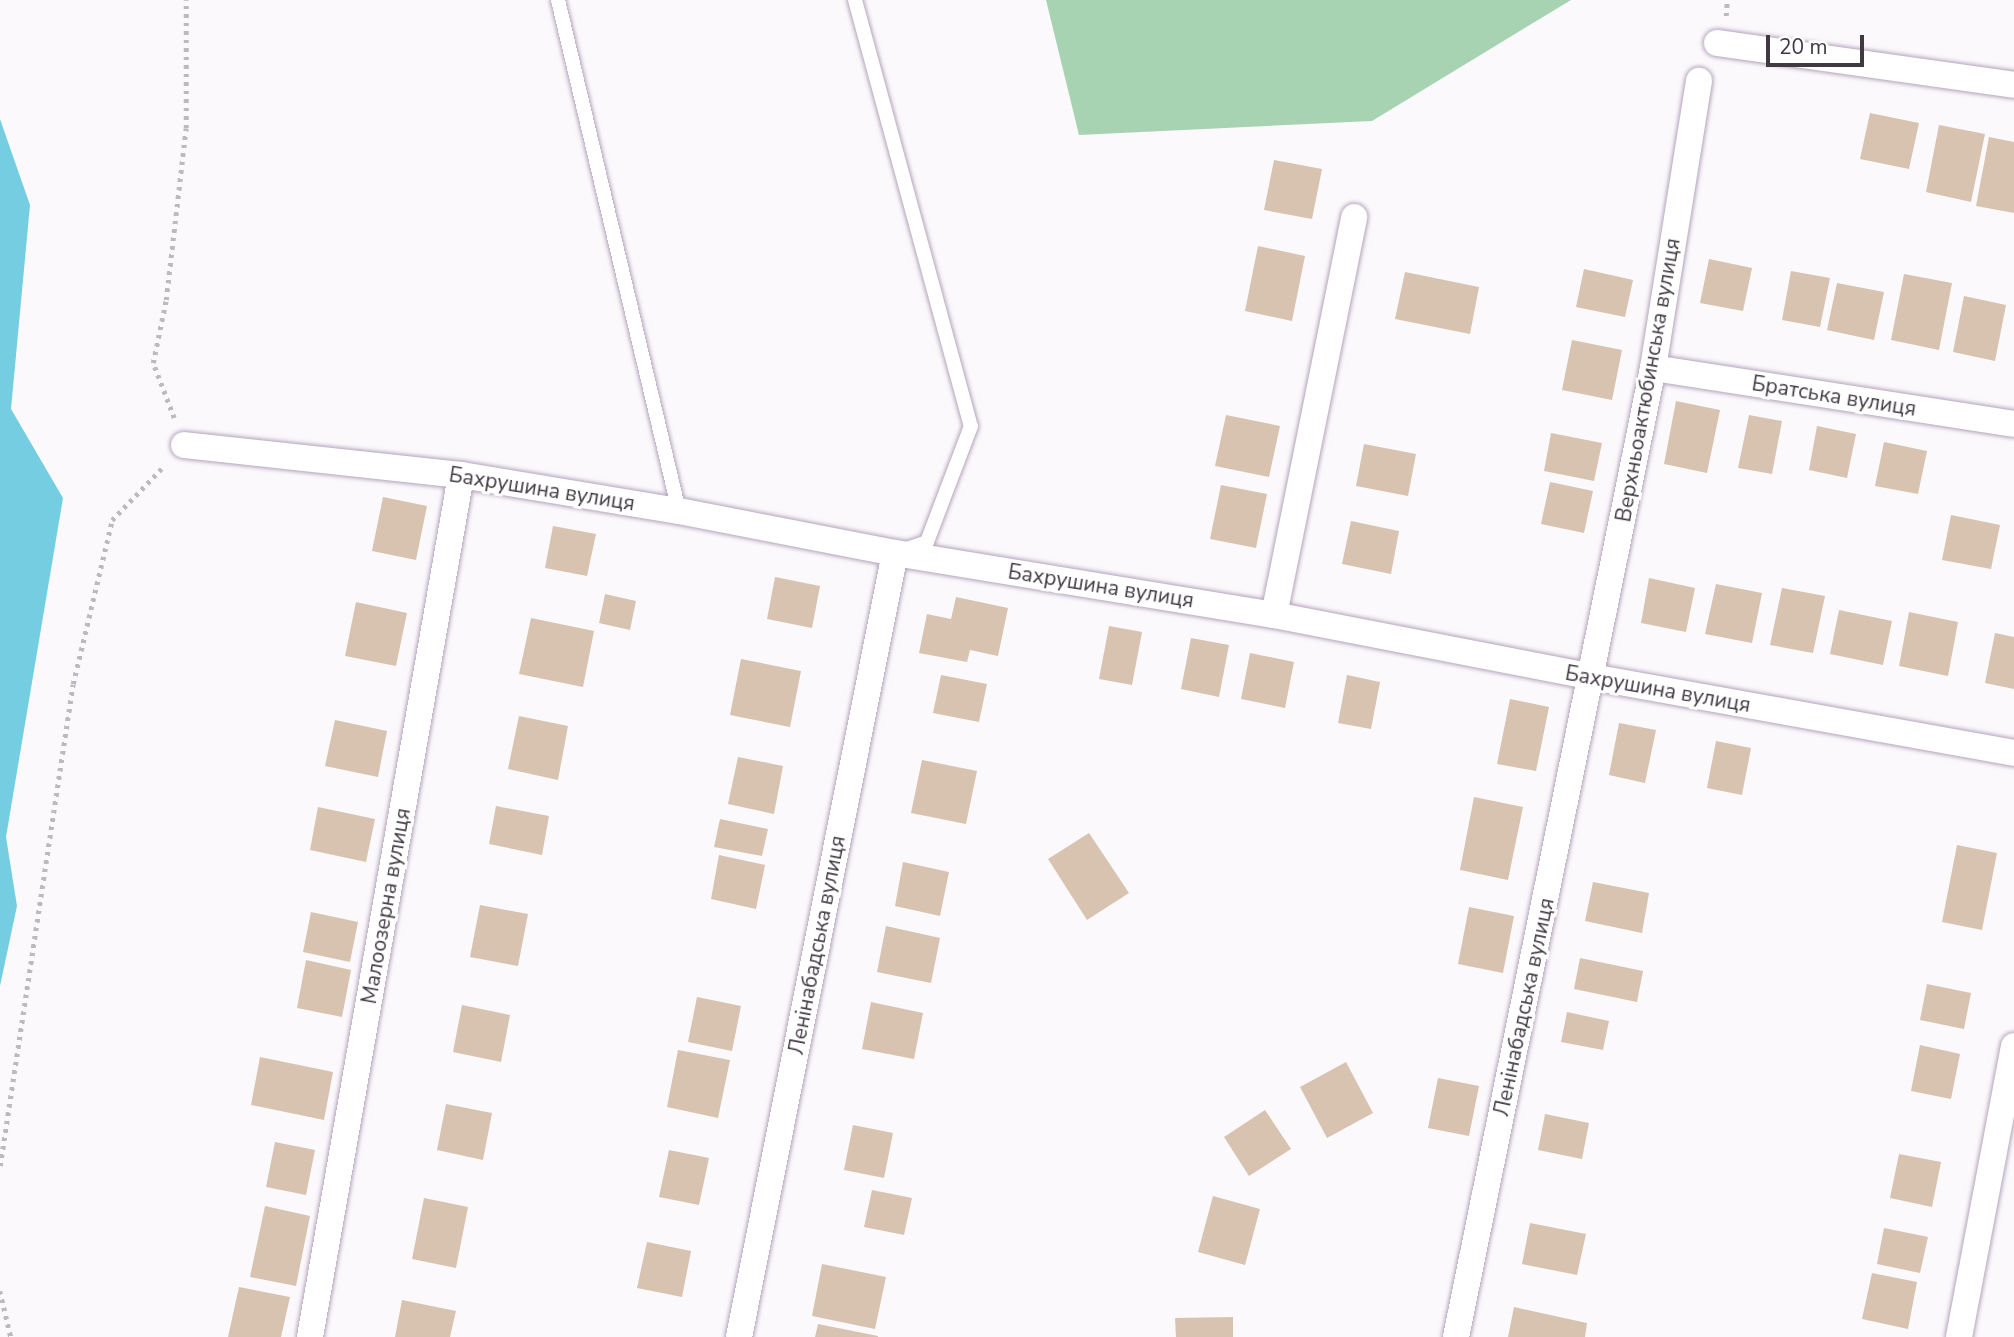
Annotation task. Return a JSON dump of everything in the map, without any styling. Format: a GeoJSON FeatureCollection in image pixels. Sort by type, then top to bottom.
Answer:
{"type":"FeatureCollection","features":[{"type":"Feature","properties":{"kind":"street"},"geometry":{"type":"LineString","coordinates":[[1717,43],[2014,85]]}},
{"type":"Feature","properties":{"kind":"street","name":"Верхньоактюбинська вулиця"},"geometry":{"type":"LineString","coordinates":[[1592,677],[1653,368],[1699,81]]}},
{"type":"Feature","properties":{"kind":"street"},"geometry":{"type":"LineString","coordinates":[[1274,615],[1354,217]]}},
{"type":"Feature","properties":{"kind":"street","name":"Братська вулиця"},"geometry":{"type":"LineString","coordinates":[[1653,368],[2014,424]]}},
{"type":"Feature","properties":{"kind":"street","name":"Бахрушина вулиця"},"geometry":{"type":"LineString","coordinates":[[184,445],[461,475],[679,512],[895,553],[1274,615],[1592,677],[2014,753]]}},
{"type":"Feature","properties":{"kind":"street","name":"Малоозерна вулиця"},"geometry":{"type":"LineString","coordinates":[[310,1337],[461,475]]}},
{"type":"Feature","properties":{"kind":"street","name":"Ленінабадська вулиця"},"geometry":{"type":"LineString","coordinates":[[739,1337],[895,553]]}},
{"type":"Feature","properties":{"kind":"street","name":"Ленінабадська вулиця"},"geometry":{"type":"LineString","coordinates":[[1456,1337],[1592,677]]}},
{"type":"Feature","properties":{"kind":"street"},"geometry":{"type":"LineString","coordinates":[[1959,1337],[2014,1046]]}},
{"type":"Feature","properties":{"kind":"lane"},"geometry":{"type":"LineString","coordinates":[[558,0],[679,512]]}},
{"type":"Feature","properties":{"kind":"lane"},"geometry":{"type":"LineString","coordinates":[[855,0],[971,426],[927,542],[895,553]]}},
{"type":"Feature","properties":{"kind":"path"},"geometry":{"type":"LineString","coordinates":[[0,1166],[73,684],[112,520],[184,445],[153,363],[166,300],[186,128],[186,0]]}},
{"type":"Feature","properties":{"kind":"path"},"geometry":{"type":"LineString","coordinates":[[0,1292],[11,1337]]}},
{"type":"Feature","properties":{"kind":"green space"},"geometry":{"type":"Polygon","coordinates":[[[1046,0],[1571,0],[1372,121],[1079,135],[1046,0]]]}},
{"type":"Feature","properties":{"kind":"water"},"geometry":{"type":"Polygon","coordinates":[[[0,119],[30,205],[11,409],[63,498],[6,837],[17,906],[0,986],[0,119]]]}},
{"type":"Feature","properties":{"kind":"building"},"geometry":{"type":"Polygon","coordinates":[[[1870,113],[1919,123],[1909,169],[1860,159],[1870,113]]]}},
{"type":"Feature","properties":{"kind":"building"},"geometry":{"type":"Polygon","coordinates":[[[1939,125],[1985,134],[1971,202],[1926,192],[1939,125]]]}},
{"type":"Feature","properties":{"kind":"building"},"geometry":{"type":"Polygon","coordinates":[[[1989,137],[2014,142],[2014,213],[1976,206],[1989,137]]]}},
{"type":"Feature","properties":{"kind":"building"},"geometry":{"type":"Polygon","coordinates":[[[1274,160],[1322,169],[1312,219],[1264,210],[1274,160]]]}},
{"type":"Feature","properties":{"kind":"building"},"geometry":{"type":"Polygon","coordinates":[[[1258,246],[1305,256],[1292,321],[1245,311],[1258,246]]]}},
{"type":"Feature","properties":{"kind":"building"},"geometry":{"type":"Polygon","coordinates":[[[1709,259],[1752,268],[1743,311],[1700,303],[1709,259]]]}},
{"type":"Feature","properties":{"kind":"building"},"geometry":{"type":"Polygon","coordinates":[[[1584,269],[1633,280],[1625,317],[1576,307],[1584,269]]]}},
{"type":"Feature","properties":{"kind":"building"},"geometry":{"type":"Polygon","coordinates":[[[1791,271],[1830,278],[1820,327],[1782,320],[1791,271]]]}},
{"type":"Feature","properties":{"kind":"building"},"geometry":{"type":"Polygon","coordinates":[[[1405,272],[1479,287],[1470,334],[1395,319],[1405,272]]]}},
{"type":"Feature","properties":{"kind":"building"},"geometry":{"type":"Polygon","coordinates":[[[1904,274],[1952,283],[1939,350],[1891,340],[1904,274]]]}},
{"type":"Feature","properties":{"kind":"building"},"geometry":{"type":"Polygon","coordinates":[[[1837,283],[1884,292],[1874,340],[1827,330],[1837,283]]]}},
{"type":"Feature","properties":{"kind":"building"},"geometry":{"type":"Polygon","coordinates":[[[1964,296],[2006,305],[1995,361],[1953,352],[1964,296]]]}},
{"type":"Feature","properties":{"kind":"building"},"geometry":{"type":"Polygon","coordinates":[[[1572,340],[1622,350],[1612,400],[1562,390],[1572,340]]]}},
{"type":"Feature","properties":{"kind":"building"},"geometry":{"type":"Polygon","coordinates":[[[1676,401],[1720,410],[1707,473],[1664,464],[1676,401]]]}},
{"type":"Feature","properties":{"kind":"building"},"geometry":{"type":"Polygon","coordinates":[[[1226,415],[1280,426],[1269,477],[1215,466],[1226,415]]]}},
{"type":"Feature","properties":{"kind":"building"},"geometry":{"type":"Polygon","coordinates":[[[1749,415],[1782,421],[1772,474],[1738,468],[1749,415]]]}},
{"type":"Feature","properties":{"kind":"building"},"geometry":{"type":"Polygon","coordinates":[[[1817,426],[1856,434],[1847,478],[1809,470],[1817,426]]]}},
{"type":"Feature","properties":{"kind":"building"},"geometry":{"type":"Polygon","coordinates":[[[1551,433],[1602,443],[1594,481],[1544,471],[1551,433]]]}},
{"type":"Feature","properties":{"kind":"building"},"geometry":{"type":"Polygon","coordinates":[[[1884,442],[1927,451],[1918,494],[1875,486],[1884,442]]]}},
{"type":"Feature","properties":{"kind":"building"},"geometry":{"type":"Polygon","coordinates":[[[1364,444],[1416,454],[1408,496],[1356,486],[1364,444]]]}},
{"type":"Feature","properties":{"kind":"building"},"geometry":{"type":"Polygon","coordinates":[[[1550,482],[1593,491],[1584,533],[1541,524],[1550,482]]]}},
{"type":"Feature","properties":{"kind":"building"},"geometry":{"type":"Polygon","coordinates":[[[1221,485],[1267,494],[1256,548],[1210,539],[1221,485]]]}},
{"type":"Feature","properties":{"kind":"building"},"geometry":{"type":"Polygon","coordinates":[[[383,497],[427,506],[416,560],[372,551],[383,497]]]}},
{"type":"Feature","properties":{"kind":"building"},"geometry":{"type":"Polygon","coordinates":[[[1951,515],[2000,525],[1991,569],[1942,560],[1951,515]]]}},
{"type":"Feature","properties":{"kind":"building"},"geometry":{"type":"Polygon","coordinates":[[[1351,521],[1399,531],[1391,574],[1342,564],[1351,521]]]}},
{"type":"Feature","properties":{"kind":"building"},"geometry":{"type":"Polygon","coordinates":[[[553,526],[596,534],[587,576],[545,568],[553,526]]]}},
{"type":"Feature","properties":{"kind":"building"},"geometry":{"type":"Polygon","coordinates":[[[775,577],[820,586],[812,628],[767,619],[775,577]]]}},
{"type":"Feature","properties":{"kind":"building"},"geometry":{"type":"Polygon","coordinates":[[[1649,578],[1695,588],[1686,632],[1641,623],[1649,578]]]}},
{"type":"Feature","properties":{"kind":"building"},"geometry":{"type":"Polygon","coordinates":[[[1716,584],[1762,593],[1752,643],[1705,634],[1716,584]]]}},
{"type":"Feature","properties":{"kind":"building"},"geometry":{"type":"Polygon","coordinates":[[[1782,588],[1825,596],[1813,653],[1770,645],[1782,588]]]}},
{"type":"Feature","properties":{"kind":"building"},"geometry":{"type":"Polygon","coordinates":[[[605,594],[636,601],[630,630],[599,623],[605,594]]]}},
{"type":"Feature","properties":{"kind":"building"},"geometry":{"type":"Polygon","coordinates":[[[956,597],[1008,608],[998,656],[970,650],[967,662],[919,653],[927,614],[951,619],[956,597]]]}},
{"type":"Feature","properties":{"kind":"building"},"geometry":{"type":"Polygon","coordinates":[[[356,602],[407,613],[396,666],[345,656],[356,602]]]}},
{"type":"Feature","properties":{"kind":"building"},"geometry":{"type":"Polygon","coordinates":[[[1839,610],[1892,621],[1883,665],[1830,654],[1839,610]]]}},
{"type":"Feature","properties":{"kind":"building"},"geometry":{"type":"Polygon","coordinates":[[[1909,612],[1958,622],[1948,676],[1899,666],[1909,612]]]}},
{"type":"Feature","properties":{"kind":"building"},"geometry":{"type":"Polygon","coordinates":[[[531,618],[594,631],[583,687],[519,674],[531,618]]]}},
{"type":"Feature","properties":{"kind":"building"},"geometry":{"type":"Polygon","coordinates":[[[1109,626],[1142,632],[1132,685],[1099,679],[1109,626]]]}},
{"type":"Feature","properties":{"kind":"building"},"geometry":{"type":"Polygon","coordinates":[[[1995,633],[2014,637],[2014,689],[1985,683],[1995,633]]]}},
{"type":"Feature","properties":{"kind":"building"},"geometry":{"type":"Polygon","coordinates":[[[1191,638],[1229,645],[1219,697],[1181,689],[1191,638]]]}},
{"type":"Feature","properties":{"kind":"building"},"geometry":{"type":"Polygon","coordinates":[[[1250,653],[1294,662],[1285,708],[1241,699],[1250,653]]]}},
{"type":"Feature","properties":{"kind":"building"},"geometry":{"type":"Polygon","coordinates":[[[741,659],[801,671],[790,727],[730,715],[741,659]]]}},
{"type":"Feature","properties":{"kind":"building"},"geometry":{"type":"Polygon","coordinates":[[[941,675],[987,684],[979,722],[933,713],[941,675]]]}},
{"type":"Feature","properties":{"kind":"building"},"geometry":{"type":"Polygon","coordinates":[[[1347,675],[1380,682],[1371,729],[1338,723],[1347,675]]]}},
{"type":"Feature","properties":{"kind":"building"},"geometry":{"type":"Polygon","coordinates":[[[1510,699],[1549,707],[1536,771],[1497,764],[1510,699]]]}},
{"type":"Feature","properties":{"kind":"building"},"geometry":{"type":"Polygon","coordinates":[[[519,716],[568,726],[558,780],[508,769],[519,716]]]}},
{"type":"Feature","properties":{"kind":"building"},"geometry":{"type":"Polygon","coordinates":[[[335,720],[387,731],[378,777],[325,766],[335,720]]]}},
{"type":"Feature","properties":{"kind":"building"},"geometry":{"type":"Polygon","coordinates":[[[1619,723],[1656,730],[1645,783],[1609,775],[1619,723]]]}},
{"type":"Feature","properties":{"kind":"building"},"geometry":{"type":"Polygon","coordinates":[[[1716,741],[1751,748],[1742,795],[1707,788],[1716,741]]]}},
{"type":"Feature","properties":{"kind":"building"},"geometry":{"type":"Polygon","coordinates":[[[738,757],[783,766],[774,814],[728,804],[738,757]]]}},
{"type":"Feature","properties":{"kind":"building"},"geometry":{"type":"Polygon","coordinates":[[[922,760],[977,771],[966,824],[911,813],[922,760]]]}},
{"type":"Feature","properties":{"kind":"building"},"geometry":{"type":"Polygon","coordinates":[[[1474,797],[1523,807],[1508,880],[1460,870],[1474,797]]]}},
{"type":"Feature","properties":{"kind":"building"},"geometry":{"type":"Polygon","coordinates":[[[496,806],[549,816],[542,855],[489,844],[496,806]]]}},
{"type":"Feature","properties":{"kind":"building"},"geometry":{"type":"Polygon","coordinates":[[[318,807],[375,819],[366,862],[310,850],[318,807]]]}},
{"type":"Feature","properties":{"kind":"building"},"geometry":{"type":"Polygon","coordinates":[[[720,819],[768,829],[762,856],[714,847],[720,819]]]}},
{"type":"Feature","properties":{"kind":"building"},"geometry":{"type":"Polygon","coordinates":[[[1089,833],[1129,893],[1087,920],[1048,859],[1089,833]]]}},
{"type":"Feature","properties":{"kind":"building"},"geometry":{"type":"Polygon","coordinates":[[[1957,845],[1997,853],[1982,930],[1942,922],[1957,845]]]}},
{"type":"Feature","properties":{"kind":"building"},"geometry":{"type":"Polygon","coordinates":[[[719,855],[765,865],[756,909],[711,899],[719,855]]]}},
{"type":"Feature","properties":{"kind":"building"},"geometry":{"type":"Polygon","coordinates":[[[903,862],[949,872],[940,916],[895,906],[903,862]]]}},
{"type":"Feature","properties":{"kind":"building"},"geometry":{"type":"Polygon","coordinates":[[[1593,882],[1649,893],[1642,933],[1585,921],[1593,882]]]}},
{"type":"Feature","properties":{"kind":"building"},"geometry":{"type":"Polygon","coordinates":[[[480,905],[528,914],[518,966],[470,957],[480,905]]]}},
{"type":"Feature","properties":{"kind":"building"},"geometry":{"type":"Polygon","coordinates":[[[1469,907],[1514,916],[1503,973],[1458,964],[1469,907]]]}},
{"type":"Feature","properties":{"kind":"building"},"geometry":{"type":"Polygon","coordinates":[[[311,912],[358,922],[350,962],[303,952],[311,912]]]}},
{"type":"Feature","properties":{"kind":"building"},"geometry":{"type":"Polygon","coordinates":[[[886,926],[940,938],[931,983],[877,972],[886,926]]]}},
{"type":"Feature","properties":{"kind":"building"},"geometry":{"type":"Polygon","coordinates":[[[1580,958],[1643,971],[1637,1002],[1574,989],[1580,958]]]}},
{"type":"Feature","properties":{"kind":"building"},"geometry":{"type":"Polygon","coordinates":[[[306,960],[351,970],[342,1017],[297,1008],[306,960]]]}},
{"type":"Feature","properties":{"kind":"building"},"geometry":{"type":"Polygon","coordinates":[[[1927,984],[1971,993],[1964,1029],[1920,1020],[1927,984]]]}},
{"type":"Feature","properties":{"kind":"building"},"geometry":{"type":"Polygon","coordinates":[[[697,997],[741,1006],[732,1051],[688,1042],[697,997]]]}},
{"type":"Feature","properties":{"kind":"building"},"geometry":{"type":"Polygon","coordinates":[[[871,1002],[923,1013],[914,1059],[862,1049],[871,1002]]]}},
{"type":"Feature","properties":{"kind":"building"},"geometry":{"type":"Polygon","coordinates":[[[462,1005],[510,1015],[501,1062],[453,1052],[462,1005]]]}},
{"type":"Feature","properties":{"kind":"building"},"geometry":{"type":"Polygon","coordinates":[[[1567,1012],[1609,1021],[1603,1050],[1561,1042],[1567,1012]]]}},
{"type":"Feature","properties":{"kind":"building"},"geometry":{"type":"Polygon","coordinates":[[[1920,1045],[1960,1054],[1951,1099],[1911,1091],[1920,1045]]]}},
{"type":"Feature","properties":{"kind":"building"},"geometry":{"type":"Polygon","coordinates":[[[678,1050],[730,1060],[718,1118],[667,1107],[678,1050]]]}},
{"type":"Feature","properties":{"kind":"building"},"geometry":{"type":"Polygon","coordinates":[[[260,1057],[333,1072],[324,1120],[251,1105],[260,1057]]]}},
{"type":"Feature","properties":{"kind":"building"},"geometry":{"type":"Polygon","coordinates":[[[1346,1062],[1373,1113],[1327,1138],[1300,1087],[1346,1062]]]}},
{"type":"Feature","properties":{"kind":"building"},"geometry":{"type":"Polygon","coordinates":[[[1438,1078],[1479,1086],[1469,1136],[1428,1128],[1438,1078]]]}},
{"type":"Feature","properties":{"kind":"building"},"geometry":{"type":"Polygon","coordinates":[[[446,1104],[492,1113],[483,1160],[437,1150],[446,1104]]]}},
{"type":"Feature","properties":{"kind":"building"},"geometry":{"type":"Polygon","coordinates":[[[1265,1110],[1291,1149],[1249,1176],[1224,1137],[1265,1110]]]}},
{"type":"Feature","properties":{"kind":"building"},"geometry":{"type":"Polygon","coordinates":[[[1545,1114],[1589,1123],[1582,1159],[1538,1150],[1545,1114]]]}},
{"type":"Feature","properties":{"kind":"building"},"geometry":{"type":"Polygon","coordinates":[[[853,1125],[893,1133],[884,1178],[844,1170],[853,1125]]]}},
{"type":"Feature","properties":{"kind":"building"},"geometry":{"type":"Polygon","coordinates":[[[275,1142],[315,1150],[306,1195],[266,1187],[275,1142]]]}},
{"type":"Feature","properties":{"kind":"building"},"geometry":{"type":"Polygon","coordinates":[[[669,1150],[709,1158],[699,1205],[659,1197],[669,1150]]]}},
{"type":"Feature","properties":{"kind":"building"},"geometry":{"type":"Polygon","coordinates":[[[1899,1154],[1941,1162],[1932,1207],[1890,1198],[1899,1154]]]}},
{"type":"Feature","properties":{"kind":"building"},"geometry":{"type":"Polygon","coordinates":[[[872,1190],[912,1198],[904,1235],[864,1227],[872,1190]]]}},
{"type":"Feature","properties":{"kind":"building"},"geometry":{"type":"Polygon","coordinates":[[[1213,1196],[1260,1209],[1245,1265],[1198,1252],[1213,1196]]]}},
{"type":"Feature","properties":{"kind":"building"},"geometry":{"type":"Polygon","coordinates":[[[424,1198],[468,1207],[456,1268],[412,1259],[424,1198]]]}},
{"type":"Feature","properties":{"kind":"building"},"geometry":{"type":"Polygon","coordinates":[[[265,1206],[310,1216],[296,1286],[250,1277],[265,1206]]]}},
{"type":"Feature","properties":{"kind":"building"},"geometry":{"type":"Polygon","coordinates":[[[1530,1223],[1586,1234],[1577,1275],[1522,1264],[1530,1223]]]}},
{"type":"Feature","properties":{"kind":"building"},"geometry":{"type":"Polygon","coordinates":[[[1884,1228],[1928,1237],[1920,1273],[1877,1264],[1884,1228]]]}},
{"type":"Feature","properties":{"kind":"building"},"geometry":{"type":"Polygon","coordinates":[[[647,1242],[691,1251],[682,1297],[637,1288],[647,1242]]]}},
{"type":"Feature","properties":{"kind":"building"},"geometry":{"type":"Polygon","coordinates":[[[822,1264],[886,1277],[875,1329],[812,1316],[822,1264]]]}},
{"type":"Feature","properties":{"kind":"building"},"geometry":{"type":"Polygon","coordinates":[[[1872,1273],[1917,1282],[1908,1329],[1862,1319],[1872,1273]]]}},
{"type":"Feature","properties":{"kind":"building"},"geometry":{"type":"Polygon","coordinates":[[[239,1287],[290,1297],[281,1337],[228,1337],[239,1287]]]}},
{"type":"Feature","properties":{"kind":"building"},"geometry":{"type":"Polygon","coordinates":[[[402,1300],[456,1311],[450,1337],[395,1337],[402,1300]]]}},
{"type":"Feature","properties":{"kind":"building"},"geometry":{"type":"Polygon","coordinates":[[[1514,1307],[1587,1323],[1585,1337],[1508,1337],[1514,1307]]]}},
{"type":"Feature","properties":{"kind":"building"},"geometry":{"type":"Polygon","coordinates":[[[1233,1317],[1233,1337],[1176,1337],[1175,1318],[1233,1317]]]}},
{"type":"Feature","properties":{"kind":"building"},"geometry":{"type":"Polygon","coordinates":[[[818,1324],[878,1336],[878,1337],[815,1337],[818,1324]]]}}]}
